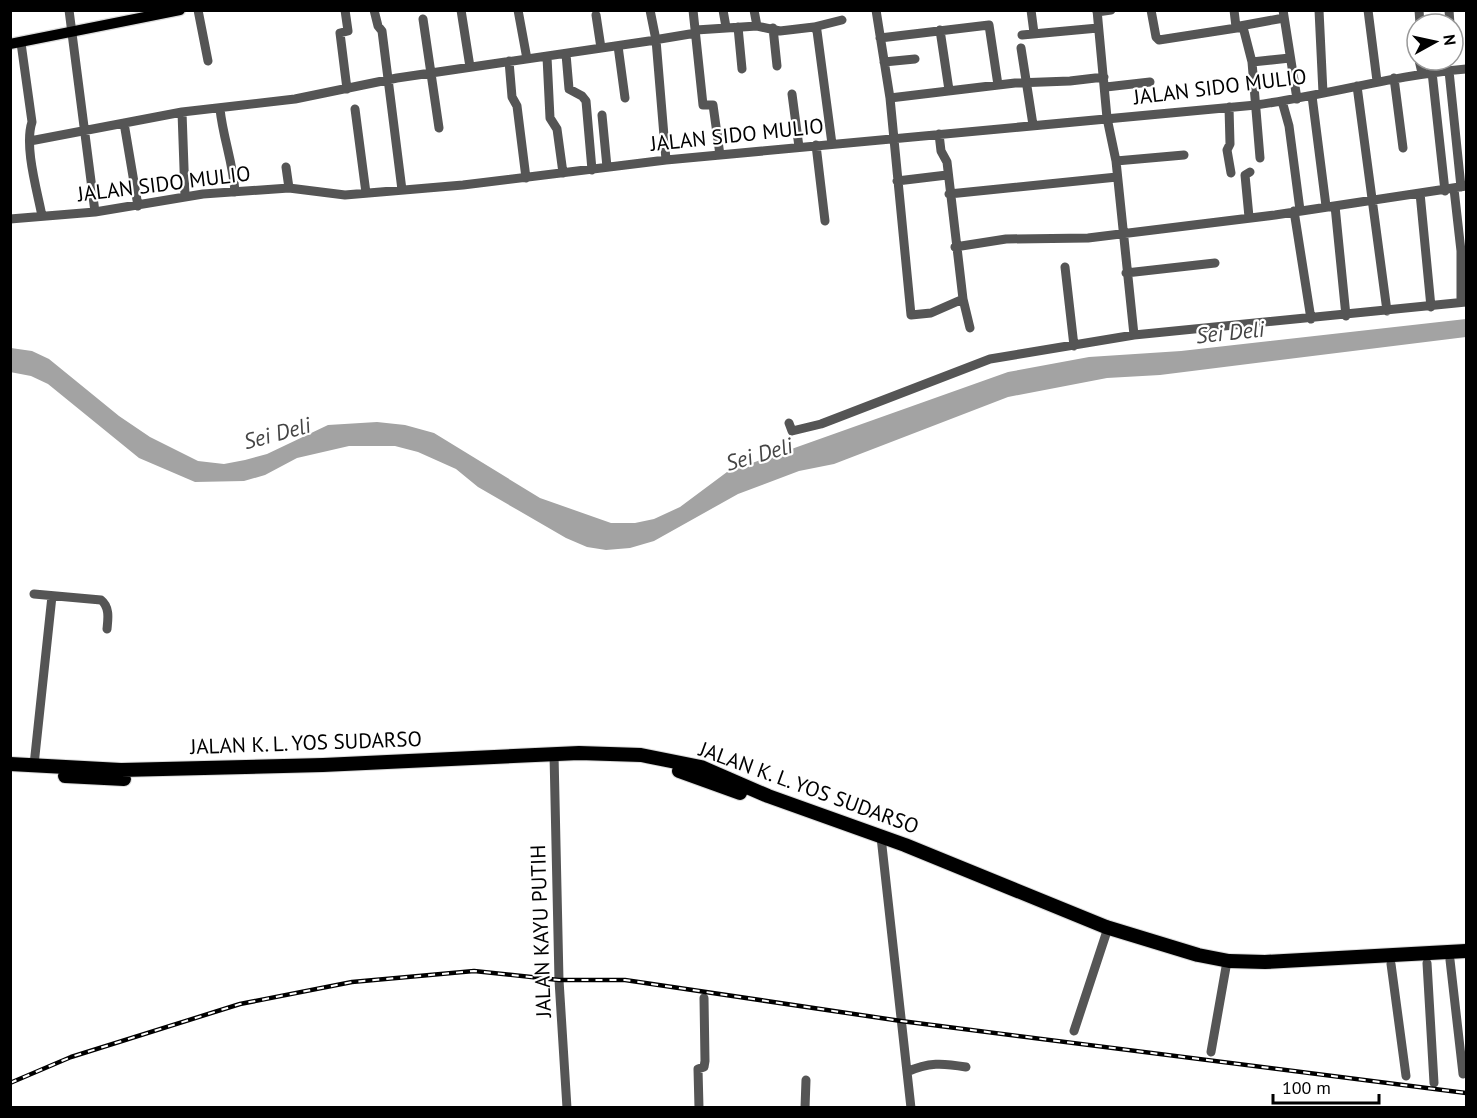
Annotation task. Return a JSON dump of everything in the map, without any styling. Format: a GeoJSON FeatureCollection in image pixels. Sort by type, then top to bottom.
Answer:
{"type":"FeatureCollection","features":[{"type":"Feature","properties":{"kind":"highway","name":"JALAN K. L. YOS SUDARSO"},"geometry":{"type":"LineString","coordinates":[[10,772],[116,779],[520,766],[555,758]]}},
{"type":"Feature","properties":{"kind":"highway","name":"JALAN K. L. YOS SUDARSO"},"geometry":{"type":"LineString","coordinates":[[10,764],[137,770],[555,758],[665,767],[881,840],[1106,927],[1198,955],[1229,961],[1265,962],[1467,951]]}},
{"type":"Feature","properties":{"kind":"highway","name":"JALAN K. L. YOS SUDARSO"},"geometry":{"type":"LineString","coordinates":[[881,840],[1106,934],[1226,967],[1264,969],[1427,963],[1467,959]]}},
{"type":"Feature","properties":{"kind":"main road"},"geometry":{"type":"LineString","coordinates":[[14,44],[180,10]]}},
{"type":"Feature","properties":{"kind":"street"},"geometry":{"type":"LineString","coordinates":[[69,10],[95,212]]}},
{"type":"Feature","properties":{"kind":"street"},"geometry":{"type":"LineString","coordinates":[[198,10],[208,62]]}},
{"type":"Feature","properties":{"kind":"street"},"geometry":{"type":"LineString","coordinates":[[345,10],[348,31],[340,33],[347,89]]}},
{"type":"Feature","properties":{"kind":"street"},"geometry":{"type":"LineString","coordinates":[[374,10],[378,26],[382,31],[390,80],[402,190]]}},
{"type":"Feature","properties":{"kind":"street"},"geometry":{"type":"LineString","coordinates":[[462,10],[470,67]]}},
{"type":"Feature","properties":{"kind":"street"},"geometry":{"type":"LineString","coordinates":[[518,10],[527,58]]}},
{"type":"Feature","properties":{"kind":"street"},"geometry":{"type":"LineString","coordinates":[[650,10],[666,160]]}},
{"type":"Feature","properties":{"kind":"street"},"geometry":{"type":"LineString","coordinates":[[693,10],[703,105],[713,105],[720,155]]}},
{"type":"Feature","properties":{"kind":"street"},"geometry":{"type":"LineString","coordinates":[[723,10],[726,27]]}},
{"type":"Feature","properties":{"kind":"street"},"geometry":{"type":"LineString","coordinates":[[754,10],[757,26]]}},
{"type":"Feature","properties":{"kind":"street"},"geometry":{"type":"LineString","coordinates":[[876,10],[890,98],[910,315],[931,313],[963,299]]}},
{"type":"Feature","properties":{"kind":"street"},"geometry":{"type":"LineString","coordinates":[[1031,10],[1034,33]]}},
{"type":"Feature","properties":{"kind":"street"},"geometry":{"type":"LineString","coordinates":[[1111,10],[1097,11],[1098,28],[1107,118],[1116,162],[1134,336]]}},
{"type":"Feature","properties":{"kind":"street"},"geometry":{"type":"LineString","coordinates":[[1151,10],[1156,37],[1159,40],[1238,27],[1283,14],[1297,99]]}},
{"type":"Feature","properties":{"kind":"street"},"geometry":{"type":"LineString","coordinates":[[1234,10],[1238,27],[1247,33],[1252,62],[1260,158]]}},
{"type":"Feature","properties":{"kind":"street"},"geometry":{"type":"LineString","coordinates":[[1319,10],[1323,93]]}},
{"type":"Feature","properties":{"kind":"street"},"geometry":{"type":"LineString","coordinates":[[1368,10],[1377,81]]}},
{"type":"Feature","properties":{"kind":"street"},"geometry":{"type":"LineString","coordinates":[[596,15],[601,48]]}},
{"type":"Feature","properties":{"kind":"street"},"geometry":{"type":"LineString","coordinates":[[423,19],[439,128]]}},
{"type":"Feature","properties":{"kind":"street"},"geometry":{"type":"LineString","coordinates":[[30,141],[182,111],[220,109],[726,27],[757,26],[780,31],[814,27],[842,20]]}},
{"type":"Feature","properties":{"kind":"street"},"geometry":{"type":"LineString","coordinates":[[880,38],[989,25],[998,85]]}},
{"type":"Feature","properties":{"kind":"street"},"geometry":{"type":"LineString","coordinates":[[738,27],[742,69]]}},
{"type":"Feature","properties":{"kind":"street"},"geometry":{"type":"LineString","coordinates":[[814,27],[817,31],[832,144]]}},
{"type":"Feature","properties":{"kind":"street"},"geometry":{"type":"LineString","coordinates":[[773,28],[777,66]]}},
{"type":"Feature","properties":{"kind":"street"},"geometry":{"type":"LineString","coordinates":[[1022,35],[1098,28]]}},
{"type":"Feature","properties":{"kind":"street"},"geometry":{"type":"LineString","coordinates":[[940,30],[949,90]]}},
{"type":"Feature","properties":{"kind":"street"},"geometry":{"type":"LineString","coordinates":[[14,44],[32,122],[30,141],[42,216]]}},
{"type":"Feature","properties":{"kind":"street"},"geometry":{"type":"LineString","coordinates":[[618,46],[625,98]]}},
{"type":"Feature","properties":{"kind":"street"},"geometry":{"type":"LineString","coordinates":[[1021,48],[1033,124]]}},
{"type":"Feature","properties":{"kind":"street"},"geometry":{"type":"LineString","coordinates":[[566,54],[568,89],[582,96],[586,101],[592,170]]}},
{"type":"Feature","properties":{"kind":"street"},"geometry":{"type":"LineString","coordinates":[[546,57],[550,118],[557,129],[563,173]]}},
{"type":"Feature","properties":{"kind":"street"},"geometry":{"type":"LineString","coordinates":[[1252,62],[1290,58]]}},
{"type":"Feature","properties":{"kind":"street"},"geometry":{"type":"LineString","coordinates":[[884,62],[915,59]]}},
{"type":"Feature","properties":{"kind":"street"},"geometry":{"type":"LineString","coordinates":[[509,61],[512,97],[517,106],[526,178]]}},
{"type":"Feature","properties":{"kind":"street","name":"JALAN SIDO MULIO"},"geometry":{"type":"LineString","coordinates":[[10,219],[95,212],[185,196],[289,188],[345,195],[526,178],[666,160],[816,145],[1256,105],[1431,72]]}},
{"type":"Feature","properties":{"kind":"street"},"geometry":{"type":"LineString","coordinates":[[789,423],[792,431],[821,423],[990,359],[1134,336],[1346,316],[1464,302],[1456,188],[1452,72]]}},
{"type":"Feature","properties":{"kind":"street"},"geometry":{"type":"LineString","coordinates":[[1427,73],[1456,188]]}},
{"type":"Feature","properties":{"kind":"street"},"geometry":{"type":"LineString","coordinates":[[1394,78],[1403,148]]}},
{"type":"Feature","properties":{"kind":"street"},"geometry":{"type":"LineString","coordinates":[[890,98],[1027,82],[1150,82]]}},
{"type":"Feature","properties":{"kind":"street"},"geometry":{"type":"LineString","coordinates":[[1357,86],[1387,311]]}},
{"type":"Feature","properties":{"kind":"street"},"geometry":{"type":"LineString","coordinates":[[792,94],[799,147]]}},
{"type":"Feature","properties":{"kind":"street"},"geometry":{"type":"LineString","coordinates":[[1312,96],[1346,316]]}},
{"type":"Feature","properties":{"kind":"street"},"geometry":{"type":"LineString","coordinates":[[1282,101],[1289,126],[1311,319]]}},
{"type":"Feature","properties":{"kind":"street"},"geometry":{"type":"LineString","coordinates":[[1228,107],[1230,144],[1227,150],[1231,173]]}},
{"type":"Feature","properties":{"kind":"street"},"geometry":{"type":"LineString","coordinates":[[220,109],[223,138],[229,145],[235,192]]}},
{"type":"Feature","properties":{"kind":"street"},"geometry":{"type":"LineString","coordinates":[[355,109],[366,193]]}},
{"type":"Feature","properties":{"kind":"street"},"geometry":{"type":"LineString","coordinates":[[182,111],[185,196]]}},
{"type":"Feature","properties":{"kind":"street"},"geometry":{"type":"LineString","coordinates":[[602,115],[607,167]]}},
{"type":"Feature","properties":{"kind":"street"},"geometry":{"type":"LineString","coordinates":[[124,123],[138,206]]}},
{"type":"Feature","properties":{"kind":"street"},"geometry":{"type":"LineString","coordinates":[[939,134],[941,151],[946,159],[955,247],[970,328]]}},
{"type":"Feature","properties":{"kind":"street"},"geometry":{"type":"LineString","coordinates":[[816,145],[825,221]]}},
{"type":"Feature","properties":{"kind":"street"},"geometry":{"type":"LineString","coordinates":[[1116,162],[1184,155]]}},
{"type":"Feature","properties":{"kind":"street"},"geometry":{"type":"LineString","coordinates":[[286,167],[289,188]]}},
{"type":"Feature","properties":{"kind":"street"},"geometry":{"type":"LineString","coordinates":[[1249,217],[1245,175],[1250,172]]}},
{"type":"Feature","properties":{"kind":"street"},"geometry":{"type":"LineString","coordinates":[[897,181],[948,175]]}},
{"type":"Feature","properties":{"kind":"street"},"geometry":{"type":"LineString","coordinates":[[949,194],[1117,177]]}},
{"type":"Feature","properties":{"kind":"street"},"geometry":{"type":"LineString","coordinates":[[955,247],[1006,239],[1088,238],[1456,188]]}},
{"type":"Feature","properties":{"kind":"street"},"geometry":{"type":"LineString","coordinates":[[1420,193],[1431,307]]}},
{"type":"Feature","properties":{"kind":"street"},"geometry":{"type":"LineString","coordinates":[[1126,273],[1215,263]]}},
{"type":"Feature","properties":{"kind":"street"},"geometry":{"type":"LineString","coordinates":[[1065,267],[1074,346]]}},
{"type":"Feature","properties":{"kind":"street"},"geometry":{"type":"LineString","coordinates":[[34,594],[101,600],[108,613],[107,629]]}},
{"type":"Feature","properties":{"kind":"street"},"geometry":{"type":"LineString","coordinates":[[34,765],[52,596]]}},
{"type":"Feature","properties":{"kind":"street","name":"JALAN KAYU PUTIH"},"geometry":{"type":"LineString","coordinates":[[555,758],[560,980],[567,1107]]}},
{"type":"Feature","properties":{"kind":"street"},"geometry":{"type":"LineString","coordinates":[[881,840],[911,1107]]}},
{"type":"Feature","properties":{"kind":"street"},"geometry":{"type":"LineString","coordinates":[[1074,1031],[1106,934]]}},
{"type":"Feature","properties":{"kind":"street"},"geometry":{"type":"LineString","coordinates":[[1450,960],[1463,1074]]}},
{"type":"Feature","properties":{"kind":"street"},"geometry":{"type":"LineString","coordinates":[[1427,963],[1434,1083]]}},
{"type":"Feature","properties":{"kind":"street"},"geometry":{"type":"LineString","coordinates":[[1391,964],[1406,1076]]}},
{"type":"Feature","properties":{"kind":"street"},"geometry":{"type":"LineString","coordinates":[[1211,1052],[1226,967]]}},
{"type":"Feature","properties":{"kind":"street"},"geometry":{"type":"LineString","coordinates":[[699,1107],[698,1069],[704,1067],[705,1062],[704,998]]}},
{"type":"Feature","properties":{"kind":"street"},"geometry":{"type":"LineString","coordinates":[[907,1072],[921,1065],[940,1062],[966,1067]]}},
{"type":"Feature","properties":{"kind":"street"},"geometry":{"type":"LineString","coordinates":[[805,1107],[806,1080]]}},
{"type":"Feature","properties":{"kind":"shaded area"},"geometry":{"type":"Polygon","coordinates":[[[1466,319],[1466,337],[1160,375],[1107,378],[1008,397],[834,464],[799,471],[738,494],[654,541],[630,548],[606,550],[587,547],[566,538],[478,487],[456,469],[418,452],[395,446],[349,446],[297,458],[265,475],[244,481],[195,482],[139,458],[48,384],[31,376],[10,372],[11,348],[32,351],[49,359],[119,416],[150,437],[198,461],[224,464],[267,454],[328,425],[377,422],[405,425],[434,433],[540,498],[611,523],[635,523],[654,519],[680,507],[727,472],[1008,372],[1089,357],[1181,351],[1466,319]]]}},
{"type":"Feature","properties":{"kind":"railway"},"geometry":{"type":"LineString","coordinates":[[10,1083],[71,1057],[240,1004],[352,982],[474,971],[559,980],[625,980],[901,1021],[1466,1093]]}},
{"type":"Feature","properties":{"kind":"water label","name":"Sei Deli"},"geometry":{"type":"Point","coordinates":[1230,332]}},
{"type":"Feature","properties":{"kind":"water label","name":"Sei Deli"},"geometry":{"type":"Point","coordinates":[277,433]}},
{"type":"Feature","properties":{"kind":"water label","name":"Sei Deli"},"geometry":{"type":"Point","coordinates":[759,454]}}]}
